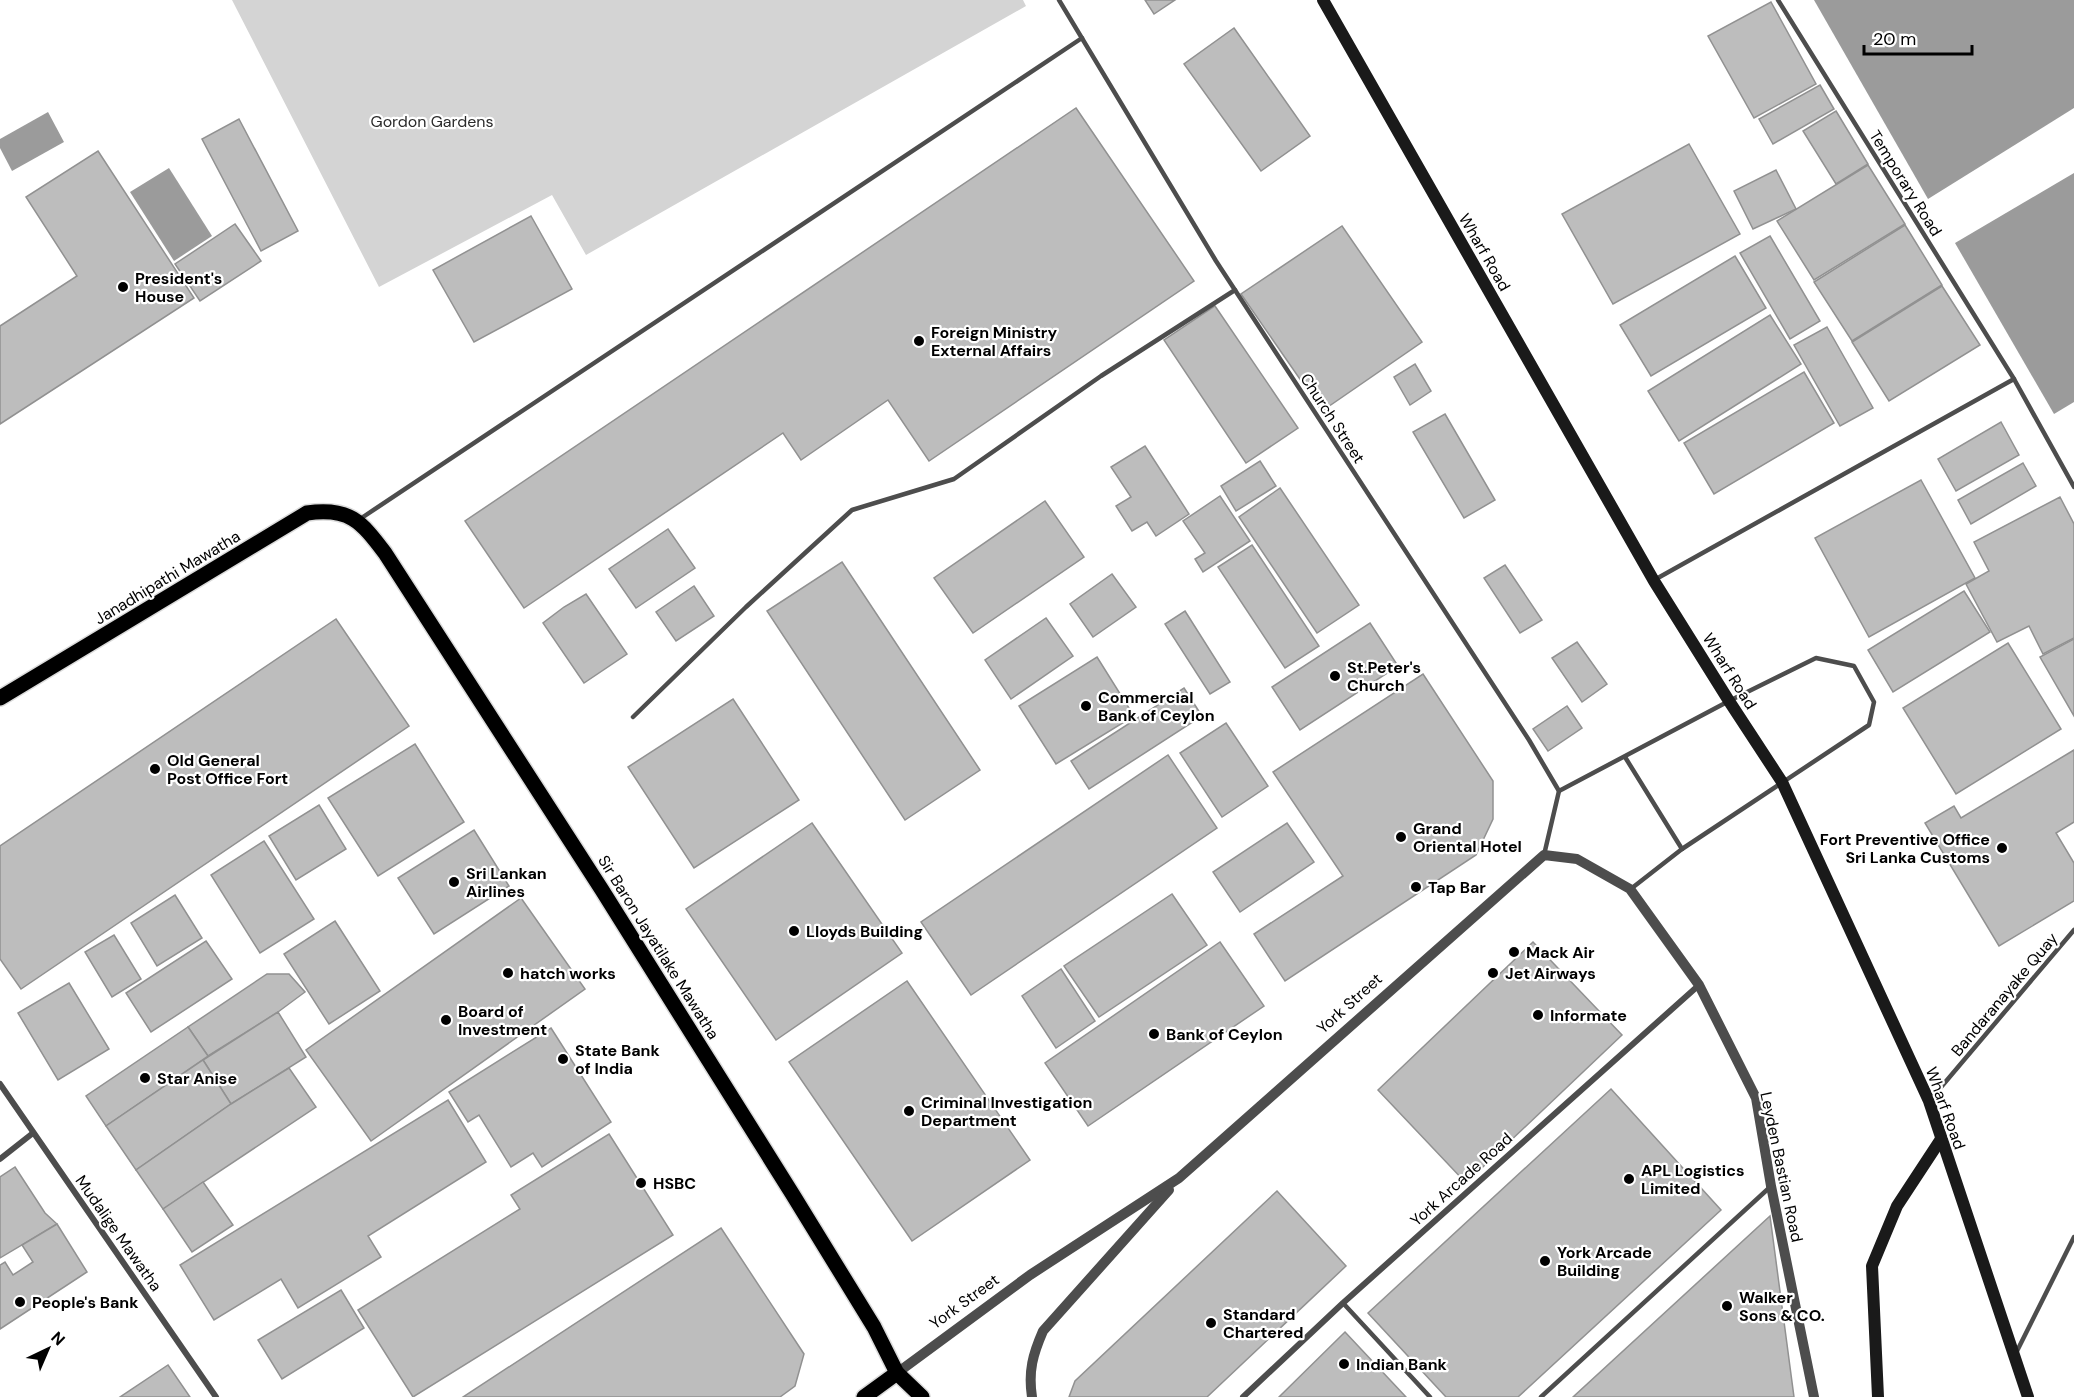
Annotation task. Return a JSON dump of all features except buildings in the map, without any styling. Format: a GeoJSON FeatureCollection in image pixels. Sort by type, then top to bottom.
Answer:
{"type":"FeatureCollection","features":[{"type":"Feature","properties":{"kind":"main road","name":"Wharf Road"},"geometry":{"type":"LineString","coordinates":[[1323,0],[1654,581],[1782,782],[1929,1101],[2028,1397]]}},
{"type":"Feature","properties":{"kind":"main road","name":"Janadhipathi Mawatha"},"geometry":{"type":"LineString","coordinates":[[0,698],[307,513],[326,510],[344,514],[358,521]]}},
{"type":"Feature","properties":{"kind":"main road","name":"Sir Baron Jayatilake Mawatha"},"geometry":{"type":"LineString","coordinates":[[358,521],[369,531],[385,553],[602,890],[854,1294],[897,1373],[922,1397]]}},
{"type":"Feature","properties":{"kind":"main road"},"geometry":{"type":"LineString","coordinates":[[1878,1397],[1872,1266],[1897,1206],[1941,1139]]}},
{"type":"Feature","properties":{"kind":"main road"},"geometry":{"type":"LineString","coordinates":[[897,1373],[908,1397]]}},
{"type":"Feature","properties":{"kind":"main road","name":"York Street"},"geometry":{"type":"LineString","coordinates":[[864,1397],[897,1373]]}},
{"type":"Feature","properties":{"kind":"street","name":"Leyden Bastian Road"},"geometry":{"type":"LineString","coordinates":[[1544,855],[1577,859],[1630,889],[1699,985],[1756,1098],[1771,1186],[1814,1397]]}},
{"type":"Feature","properties":{"kind":"street","name":"York Street"},"geometry":{"type":"LineString","coordinates":[[1032,1397],[1029,1383],[1032,1357],[1043,1331],[1179,1178],[1544,855]]}},
{"type":"Feature","properties":{"kind":"street","name":"York Arcade Road"},"geometry":{"type":"LineString","coordinates":[[1243,1397],[1343,1303],[1699,985]]}},
{"type":"Feature","properties":{"kind":"street","name":"Mudalige Mawatha"},"geometry":{"type":"LineString","coordinates":[[0,1084],[216,1397]]}},
{"type":"Feature","properties":{"kind":"street"},"geometry":{"type":"LineString","coordinates":[[0,1159],[33,1133]]}},
{"type":"Feature","properties":{"kind":"street","name":"York Street"},"geometry":{"type":"LineString","coordinates":[[897,1373],[1030,1275],[1179,1178]]}},
{"type":"Feature","properties":{"kind":"lane","name":"Church Street"},"geometry":{"type":"LineString","coordinates":[[1059,0],[1216,261],[1529,740],[1559,791]]}},
{"type":"Feature","properties":{"kind":"lane","name":"Temporary Road"},"geometry":{"type":"LineString","coordinates":[[1778,0],[2013,379],[2074,486]]}},
{"type":"Feature","properties":{"kind":"lane"},"geometry":{"type":"LineString","coordinates":[[358,521],[1082,38]]}},
{"type":"Feature","properties":{"kind":"lane"},"geometry":{"type":"LineString","coordinates":[[633,717],[746,607],[852,510],[954,479],[1101,376],[1235,290]]}},
{"type":"Feature","properties":{"kind":"lane"},"geometry":{"type":"LineString","coordinates":[[1654,581],[2013,379]]}},
{"type":"Feature","properties":{"kind":"lane"},"geometry":{"type":"LineString","coordinates":[[1544,855],[1559,791],[1816,658],[1854,666],[1874,702],[1869,725],[1682,849],[1630,889]]}},
{"type":"Feature","properties":{"kind":"lane"},"geometry":{"type":"LineString","coordinates":[[1625,757],[1682,849]]}},
{"type":"Feature","properties":{"kind":"lane","name":"Bandaranayake Quay"},"geometry":{"type":"LineString","coordinates":[[1929,1101],[2074,930]]}},
{"type":"Feature","properties":{"kind":"lane"},"geometry":{"type":"LineString","coordinates":[[1541,1397],[1771,1186]]}},
{"type":"Feature","properties":{"kind":"lane"},"geometry":{"type":"LineString","coordinates":[[2014,1356],[2074,1237]]}},
{"type":"Feature","properties":{"kind":"lane"},"geometry":{"type":"LineString","coordinates":[[1343,1303],[1430,1397]]}},
{"type":"Feature","properties":{"kind":"green space","name":"Gordon Gardens"},"geometry":{"type":"Polygon","coordinates":[[[232,0],[1023,0],[1026,6],[586,255],[552,195],[379,287],[232,0]]]}},
{"type":"Feature","properties":{"kind":"shaded area"},"geometry":{"type":"Polygon","coordinates":[[[1814,0],[2074,0],[2074,108],[1928,199],[1814,0]]]}},
{"type":"Feature","properties":{"kind":"shaded area"},"geometry":{"type":"Polygon","coordinates":[[[48,112],[64,142],[12,171],[0,148],[0,139],[48,112]]]}},
{"type":"Feature","properties":{"kind":"shaded area"},"geometry":{"type":"Polygon","coordinates":[[[169,168],[212,236],[174,261],[130,192],[169,168]]]}},
{"type":"Feature","properties":{"kind":"shaded area"},"geometry":{"type":"Polygon","coordinates":[[[2074,173],[2074,402],[2054,414],[1955,243],[2074,173]]]}},
{"type":"Feature","properties":{"kind":"place","name":"President's House"},"geometry":{"type":"Point","coordinates":[123,287]}},
{"type":"Feature","properties":{"kind":"place","name":"Foreign Ministry External Affairs"},"geometry":{"type":"Point","coordinates":[919,341]}},
{"type":"Feature","properties":{"kind":"place","name":"St.Peter's Church"},"geometry":{"type":"Point","coordinates":[1335,676]}},
{"type":"Feature","properties":{"kind":"place","name":"Commercial Bank of Ceylon"},"geometry":{"type":"Point","coordinates":[1086,706]}},
{"type":"Feature","properties":{"kind":"place","name":"Old General Post Office Fort"},"geometry":{"type":"Point","coordinates":[155,769]}},
{"type":"Feature","properties":{"kind":"place","name":"Grand Oriental Hotel"},"geometry":{"type":"Point","coordinates":[1401,837]}},
{"type":"Feature","properties":{"kind":"place","name":"Fort Preventive Office Sri Lanka Customs"},"geometry":{"type":"Point","coordinates":[2002,848]}},
{"type":"Feature","properties":{"kind":"place","name":"Sri Lankan Airlines"},"geometry":{"type":"Point","coordinates":[454,882]}},
{"type":"Feature","properties":{"kind":"place","name":"Tap Bar"},"geometry":{"type":"Point","coordinates":[1416,887]}},
{"type":"Feature","properties":{"kind":"place","name":"Lloyds Building"},"geometry":{"type":"Point","coordinates":[794,931]}},
{"type":"Feature","properties":{"kind":"place","name":"Mack Air"},"geometry":{"type":"Point","coordinates":[1514,952]}},
{"type":"Feature","properties":{"kind":"place","name":"hatch works"},"geometry":{"type":"Point","coordinates":[508,973]}},
{"type":"Feature","properties":{"kind":"place","name":"Jet Airways"},"geometry":{"type":"Point","coordinates":[1493,973]}},
{"type":"Feature","properties":{"kind":"place","name":"Informate"},"geometry":{"type":"Point","coordinates":[1538,1015]}},
{"type":"Feature","properties":{"kind":"place","name":"Board of Investment"},"geometry":{"type":"Point","coordinates":[446,1020]}},
{"type":"Feature","properties":{"kind":"place","name":"Bank of Ceylon"},"geometry":{"type":"Point","coordinates":[1154,1034]}},
{"type":"Feature","properties":{"kind":"place","name":"State Bank of India"},"geometry":{"type":"Point","coordinates":[563,1059]}},
{"type":"Feature","properties":{"kind":"place","name":"Star Anise"},"geometry":{"type":"Point","coordinates":[145,1078]}},
{"type":"Feature","properties":{"kind":"place","name":"Criminal Investigation Department"},"geometry":{"type":"Point","coordinates":[909,1111]}},
{"type":"Feature","properties":{"kind":"place","name":"APL Logistics Limited"},"geometry":{"type":"Point","coordinates":[1629,1179]}},
{"type":"Feature","properties":{"kind":"place","name":"HSBC"},"geometry":{"type":"Point","coordinates":[641,1183]}},
{"type":"Feature","properties":{"kind":"place","name":"York Arcade Building"},"geometry":{"type":"Point","coordinates":[1545,1261]}},
{"type":"Feature","properties":{"kind":"place","name":"People's Bank"},"geometry":{"type":"Point","coordinates":[20,1302]}},
{"type":"Feature","properties":{"kind":"place","name":"Walker Sons & CO."},"geometry":{"type":"Point","coordinates":[1727,1306]}},
{"type":"Feature","properties":{"kind":"place","name":"Standard Chartered"},"geometry":{"type":"Point","coordinates":[1211,1323]}},
{"type":"Feature","properties":{"kind":"place","name":"Indian Bank"},"geometry":{"type":"Point","coordinates":[1344,1364]}}]}
